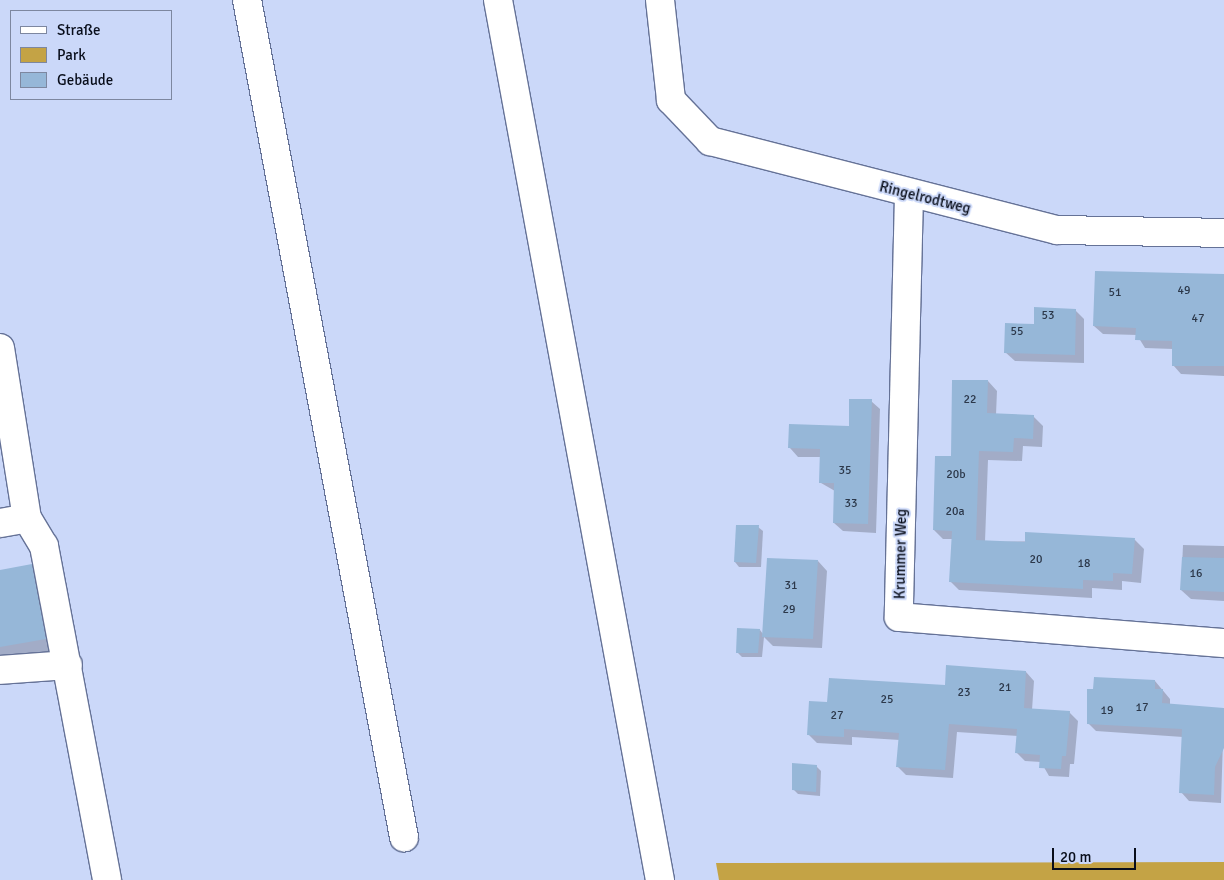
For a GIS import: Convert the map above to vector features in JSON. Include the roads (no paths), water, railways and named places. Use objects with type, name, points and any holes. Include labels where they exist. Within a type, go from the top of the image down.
[{"type":"street","points":[[247,0],[404,837]]},
{"type":"street","points":[[498,0],[660,880]]},
{"type":"street","name":"Ringelrodtweg","points":[[660,0],[671,100],[710,141],[909,194],[1057,230],[1224,233]]},
{"type":"street","name":"Krummer Weg","points":[[909,194],[899,617],[1224,643]]},
{"type":"street","points":[[0,348],[27,518],[44,546],[68,664],[107,880]]},
{"type":"street","points":[[0,523],[27,518]]},
{"type":"street","points":[[0,670],[68,664]]}]
